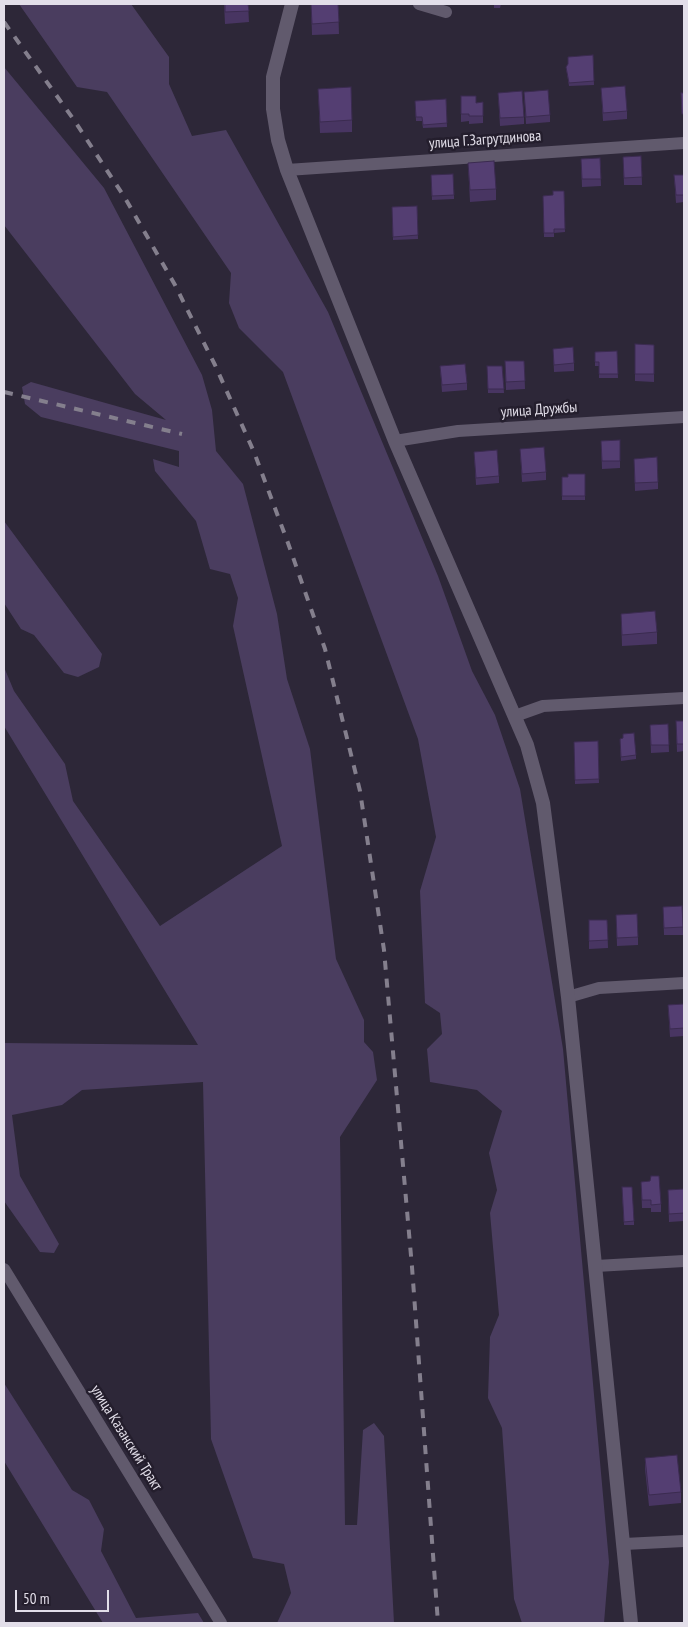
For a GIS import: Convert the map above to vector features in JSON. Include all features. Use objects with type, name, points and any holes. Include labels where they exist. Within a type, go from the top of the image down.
[{"type":"street","points":[[292,4],[273,77],[273,109],[278,140],[287,170],[395,440],[527,744],[543,803],[568,998],[631,1623]]},
{"type":"street","points":[[419,4],[446,12]]},
{"type":"street","name":"улица Г.Загрутдинова","points":[[287,170],[684,143]]},
{"type":"street","name":"улица Дружбы","points":[[395,440],[458,432],[684,417]]},
{"type":"street","points":[[515,716],[543,706],[684,698]]},
{"type":"street","points":[[568,998],[599,988],[684,982]]},
{"type":"street","points":[[596,1266],[684,1261]]},
{"type":"street","name":"улица Казанский Тракт","points":[[4,1269],[221,1623]]},
{"type":"street","points":[[624,1544],[684,1541]]},
{"type":"shaded area","points":[[19,4],[131,4],[169,57],[169,84],[192,136],[226,130],[328,312],[438,576],[472,671],[495,715],[520,789],[563,1049],[609,1562],[604,1623],[522,1623],[514,1599],[502,1428],[488,1398],[490,1337],[499,1315],[490,1213],[497,1190],[489,1153],[502,1111],[477,1090],[430,1082],[427,1049],[442,1034],[440,1013],[425,1003],[420,891],[436,837],[418,739],[283,372],[239,328],[229,303],[231,273],[107,92],[77,87]]},
{"type":"shaded area","points":[[4,67],[104,188],[202,375],[212,410],[216,451],[243,484],[277,614],[287,679],[310,749],[336,959],[364,1020],[364,1042],[373,1052],[377,1080],[340,1137],[345,1525],[357,1525],[363,1430],[374,1423],[384,1436],[394,1623],[277,1623],[291,1593],[284,1564],[253,1558],[211,1439],[203,1082],[82,1090],[62,1105],[12,1115],[20,1176],[59,1244],[54,1253],[40,1252],[4,1201],[4,1043],[198,1045],[4,726],[4,667],[14,691],[65,764],[73,801],[160,926],[282,846],[233,626],[238,598],[230,574],[210,569],[196,521],[155,471],[153,459],[179,467],[179,451],[41,417],[25,404],[22,387],[31,382],[166,420],[135,394],[4,225]]},
{"type":"shaded area","points":[[4,521],[102,654],[99,667],[78,677],[64,673],[34,635],[21,629],[4,603]]},
{"type":"shaded area","points":[[4,1383],[72,1490],[89,1500],[104,1529],[101,1551],[136,1618],[198,1613],[204,1623],[103,1623],[4,1461]]},
{"type":"building","points":[[225,4],[248,4],[249,11],[225,12]]},
{"type":"building","points":[[311,4],[338,4],[339,22],[312,24]]},
{"type":"building","points":[[593,55],[594,81],[569,83],[566,67],[568,57]]},
{"type":"building","points":[[625,86],[627,111],[603,113],[601,88]]},
{"type":"building","points":[[351,87],[352,120],[320,122],[318,89]]},
{"type":"building","points":[[548,90],[550,115],[526,117],[524,92]]},
{"type":"building","points":[[522,91],[524,117],[500,118],[498,93]]},
{"type":"building","points":[[681,93],[684,93],[684,114],[682,114]]},
{"type":"building","points":[[461,96],[476,96],[476,103],[483,102],[483,116],[461,114]]},
{"type":"building","points":[[446,99],[447,123],[423,125],[422,117],[416,117],[415,101]]},
{"type":"building","points":[[641,156],[642,177],[624,178],[623,157]]},
{"type":"building","points":[[600,158],[601,179],[582,179],[581,159]]},
{"type":"building","points":[[494,161],[496,189],[470,190],[468,163]]},
{"type":"building","points":[[453,174],[454,195],[432,196],[431,175]]},
{"type":"building","points":[[674,175],[684,175],[684,195],[676,195]]},
{"type":"building","points":[[553,191],[564,191],[565,229],[554,229],[554,233],[544,233],[543,196],[553,195]]},
{"type":"building","points":[[417,206],[418,235],[393,237],[392,207]]},
{"type":"building","points":[[635,344],[654,345],[654,374],[635,374]]},
{"type":"building","points":[[573,347],[574,363],[554,365],[553,349]]},
{"type":"building","points":[[617,351],[618,374],[599,374],[599,362],[595,362],[595,352]]},
{"type":"building","points":[[505,361],[524,361],[525,381],[506,382]]},
{"type":"building","points":[[465,364],[467,383],[442,385],[440,366]]},
{"type":"building","points":[[487,366],[502,366],[504,389],[488,389]]},
{"type":"building","points":[[620,440],[620,461],[602,461],[601,441]]},
{"type":"building","points":[[544,447],[546,472],[522,474],[520,449]]},
{"type":"building","points":[[497,450],[499,476],[476,478],[474,452]]},
{"type":"building","points":[[657,457],[658,482],[635,483],[634,459]]},
{"type":"building","points":[[568,474],[585,474],[585,496],[562,496],[562,477],[568,477]]},
{"type":"building","points":[[655,611],[657,632],[622,635],[621,614]]},
{"type":"building","points":[[676,721],[684,721],[684,744],[677,744]]},
{"type":"building","points":[[668,724],[669,745],[651,745],[650,725]]},
{"type":"building","points":[[634,733],[636,755],[621,757],[620,739],[623,738],[623,734]]},
{"type":"building","points":[[598,741],[599,779],[575,780],[574,742]]},
{"type":"building","points":[[682,906],[683,927],[664,928],[663,907]]},
{"type":"building","points":[[637,914],[638,937],[617,938],[616,915]]},
{"type":"building","points":[[589,920],[607,920],[608,940],[589,941]]},
{"type":"building","points":[[684,1004],[684,1028],[670,1029],[668,1005]]},
{"type":"building","points":[[651,1176],[659,1176],[661,1204],[651,1205],[651,1200],[642,1200],[641,1182],[650,1181]]},
{"type":"building","points":[[622,1187],[632,1187],[634,1221],[624,1222]]},
{"type":"building","points":[[684,1189],[684,1213],[669,1214],[668,1190]]},
{"type":"building","points":[[677,1455],[681,1492],[649,1495],[645,1458]]},
{"type":"railway","points":[[4,22],[74,120],[125,198],[175,285],[215,365],[254,452],[325,649],[360,791],[384,950],[412,1267],[438,1623]]},
{"type":"railway","points":[[4,392],[182,434]]}]
